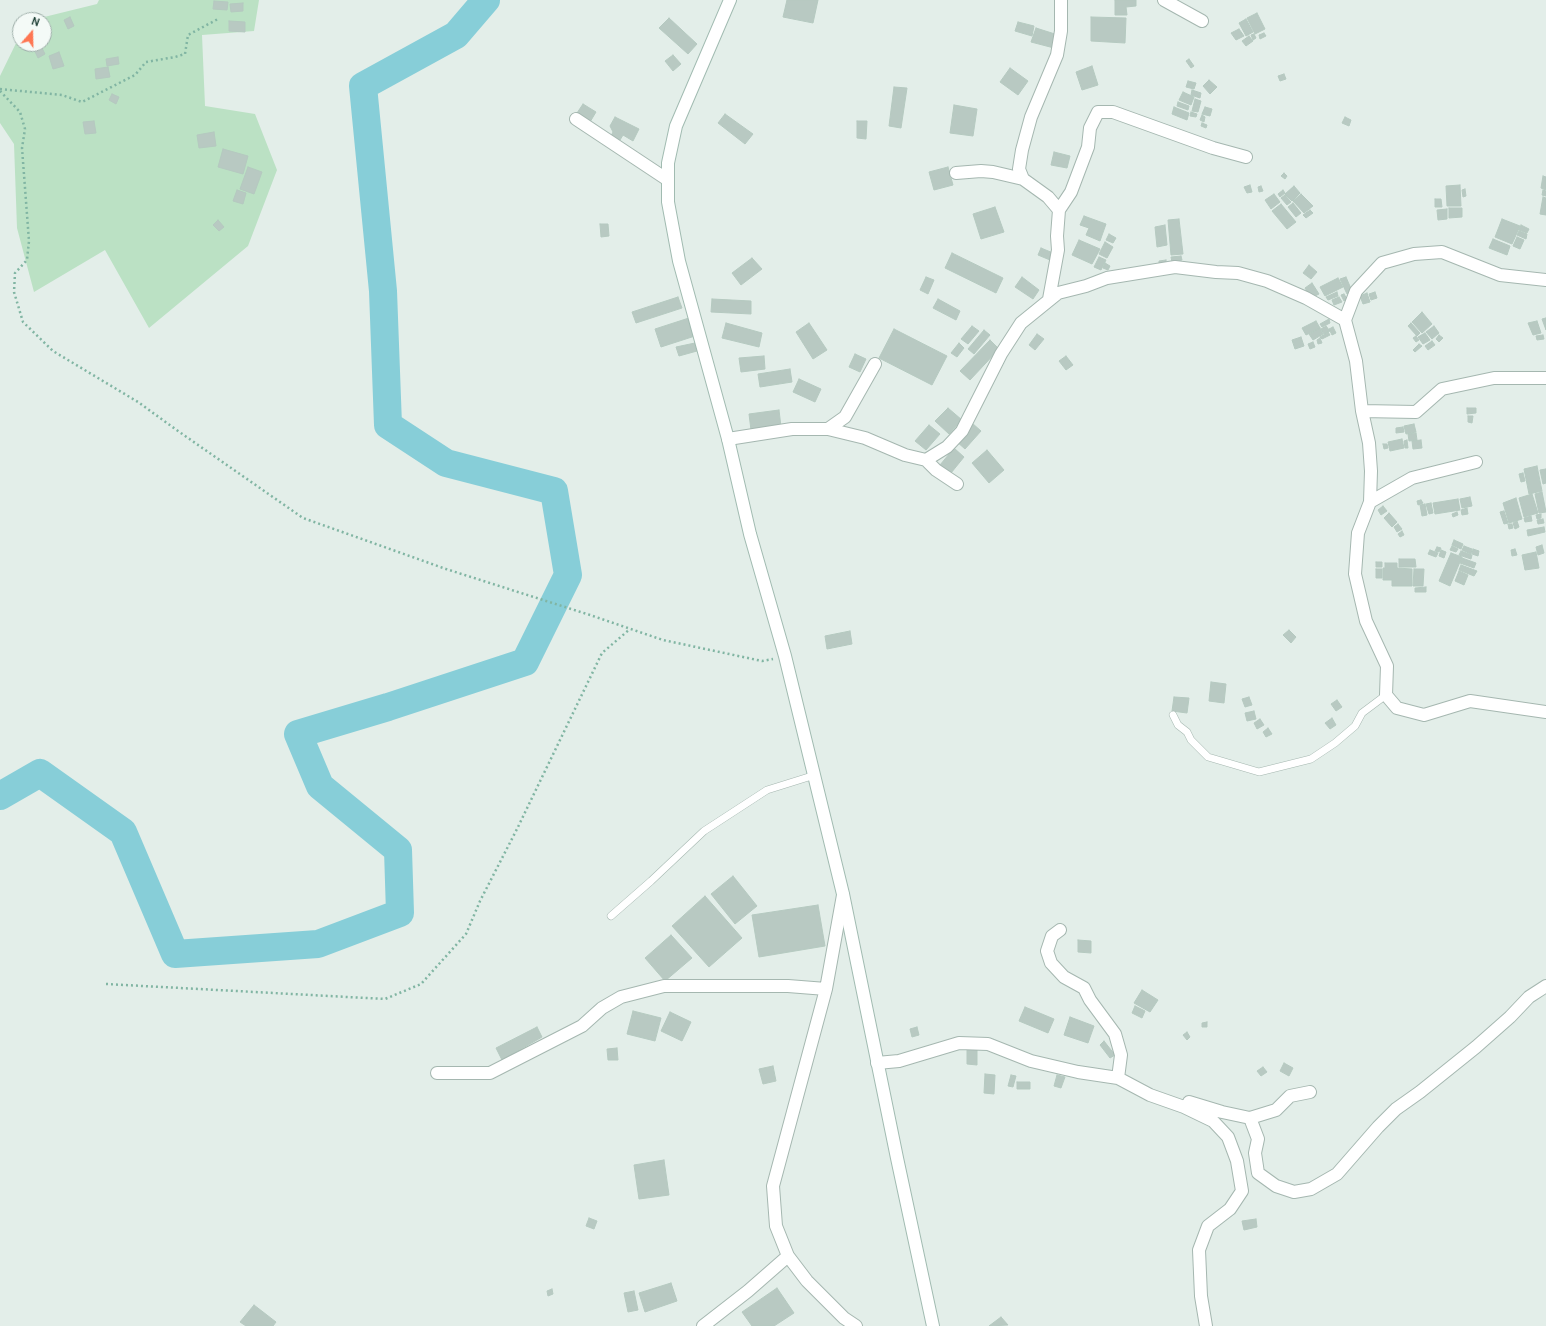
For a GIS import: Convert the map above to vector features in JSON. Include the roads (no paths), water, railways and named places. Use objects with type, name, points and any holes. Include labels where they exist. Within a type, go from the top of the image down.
[{"type":"street","points":[[730,0],[676,126],[668,163],[668,202],[679,261],[728,439],[750,534],[785,656],[843,894],[877,1064],[933,1326]]},
{"type":"street","points":[[1023,179],[1019,169],[1022,150],[1031,117],[1057,55],[1061,31],[1061,0]]},
{"type":"street","points":[[1164,0],[1202,21]]},
{"type":"street","points":[[1049,299],[1058,250],[1057,236],[1059,210],[1071,192],[1088,147],[1090,128],[1098,112],[1113,112],[1213,148],[1246,158]]},
{"type":"street","points":[[576,119],[668,180]]},
{"type":"street","points":[[956,173],[987,171],[1023,179],[1048,197],[1059,210]]},
{"type":"street","points":[[1546,280],[1500,276],[1442,252],[1414,254],[1382,263],[1356,291],[1345,320],[1356,362],[1371,471],[1370,502],[1358,533],[1355,574],[1366,621],[1387,666],[1386,695],[1397,708],[1424,715],[1470,701],[1546,712]]},
{"type":"street","points":[[926,460],[947,447],[962,431],[1001,354],[1021,323],[1058,293],[1086,286],[1107,278],[1175,267],[1238,273],[1267,281],[1306,298],[1345,320]]},
{"type":"street","points":[[828,429],[845,417],[875,364]]},
{"type":"street","points":[[1362,411],[1416,412],[1442,389],[1494,378],[1546,378]]},
{"type":"street","points":[[728,439],[792,429],[828,429],[865,438],[905,455],[926,460],[936,470],[957,484]]},
{"type":"street","points":[[1370,502],[1412,478],[1476,462]]},
{"type":"street","points":[[843,894],[826,989],[773,1186],[776,1226],[788,1256],[806,1281],[844,1318],[856,1326]]},
{"type":"street","points":[[1060,930],[1052,936],[1047,951],[1050,963],[1064,977],[1084,988],[1090,1000],[1115,1034],[1121,1055],[1118,1078]]},
{"type":"street","points":[[437,1074],[490,1073],[582,1026],[602,1008],[621,997],[664,986],[788,986],[826,989]]},
{"type":"street","points":[[1250,1118],[1258,1139],[1255,1153],[1258,1173],[1276,1186],[1294,1192],[1311,1189],[1337,1174],[1378,1126],[1396,1109],[1420,1092],[1476,1047],[1530,997],[1546,986]]},
{"type":"street","points":[[877,1064],[900,1061],[959,1043],[988,1044],[1031,1061],[1078,1072],[1118,1078],[1150,1095],[1184,1107],[1213,1121],[1228,1137],[1237,1161],[1242,1191],[1230,1209],[1208,1226],[1199,1250],[1201,1296],[1206,1326]]},
{"type":"street","points":[[1150,1095],[1173,1098],[1222,1112],[1250,1118],[1276,1110],[1290,1096],[1310,1092]]},
{"type":"street","points":[[703,1326],[748,1291],[788,1256]]},
{"type":"lane","points":[[1173,715],[1178,725],[1187,732],[1191,740],[1208,757],[1259,772],[1311,759],[1340,739],[1354,726],[1362,713],[1386,695]]},
{"type":"lane","points":[[611,916],[704,831],[767,790],[814,775]]},
{"type":"waterway","points":[[0,796],[40,773],[123,832],[175,954],[318,944],[400,913],[398,850],[320,786],[298,734],[388,707],[525,662],[568,575],[554,491],[446,463],[388,425],[383,291],[363,86],[456,35],[486,0]]}]
